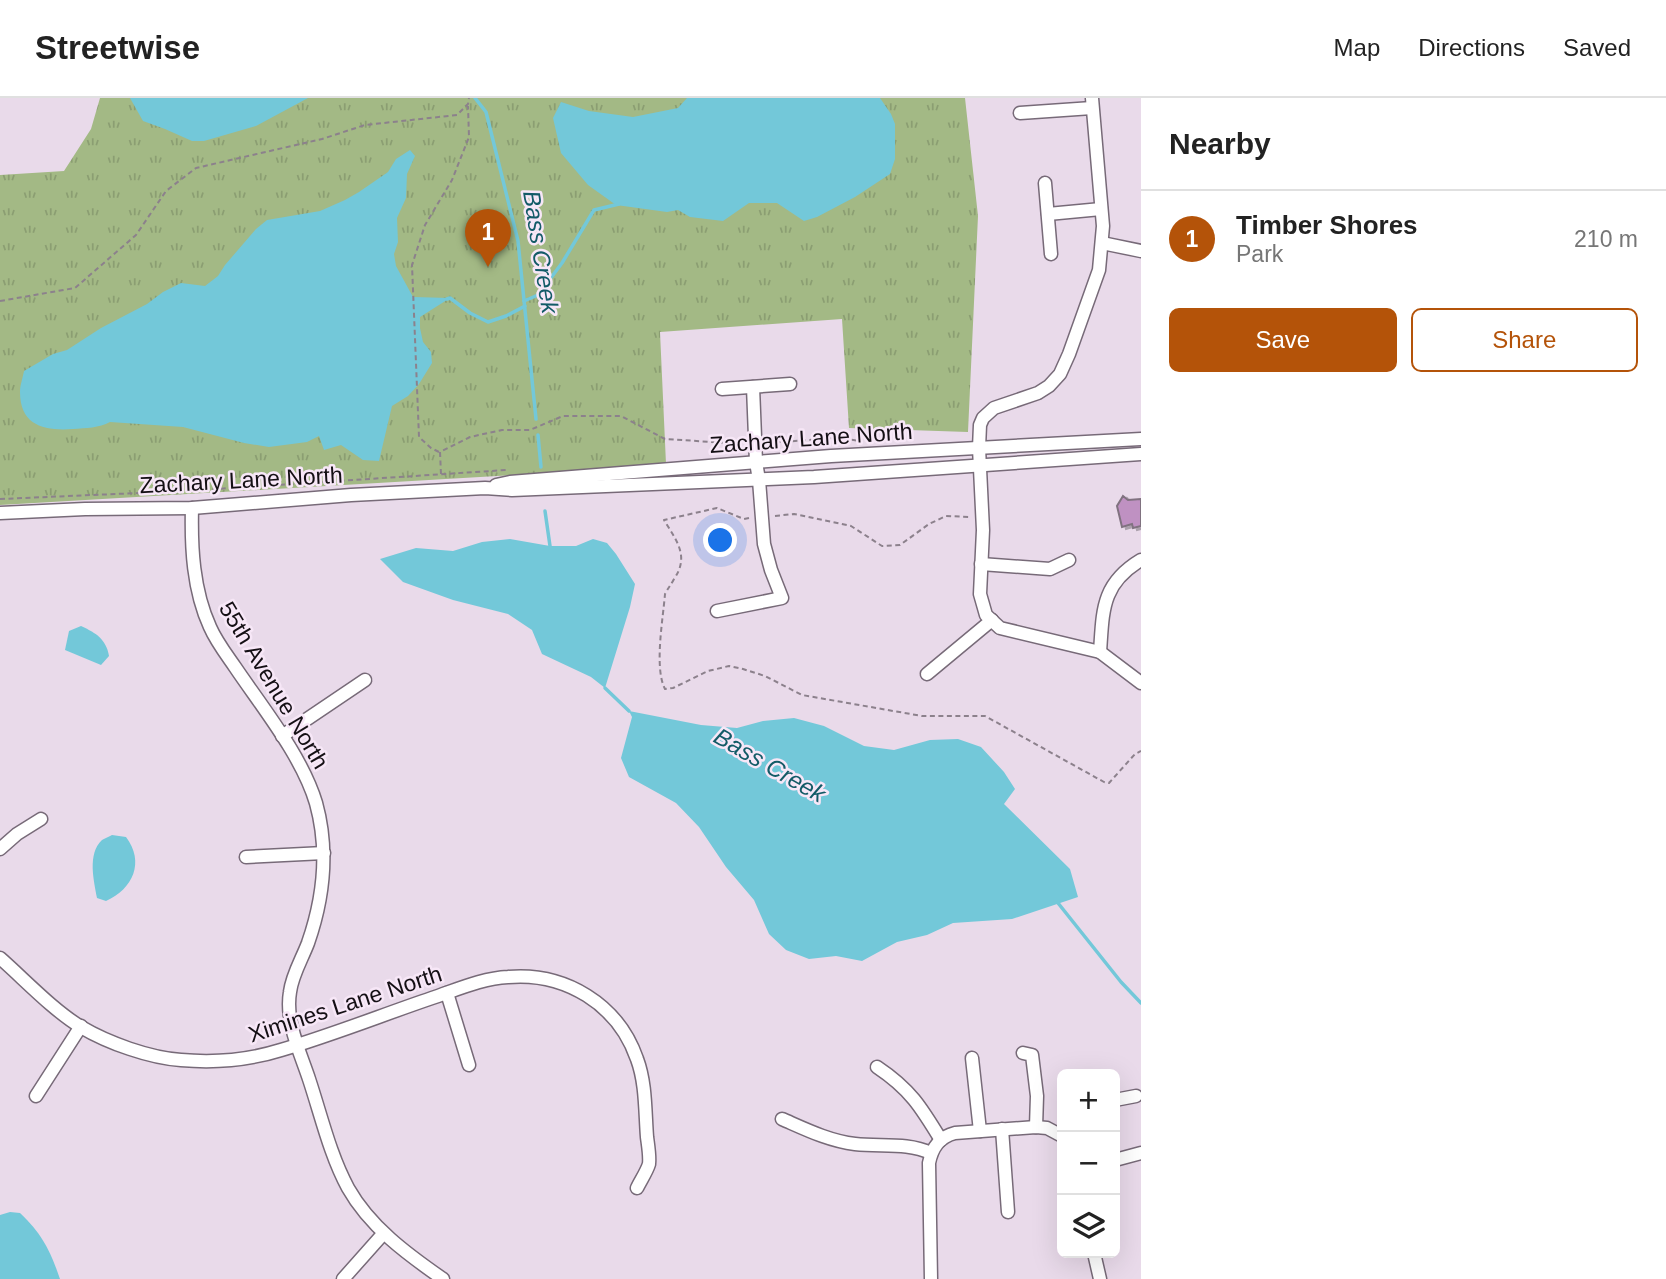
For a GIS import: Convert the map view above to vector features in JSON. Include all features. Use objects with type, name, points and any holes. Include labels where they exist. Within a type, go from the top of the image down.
[{"type":"street","points":[[1020,113],[1092,103],[1103,226],[1102,243],[1099,270],[1060,374],[1038,393],[994,408],[987,413],[980,425],[982,606],[986,615],[1000,628],[1100,652],[1141,683]]},
{"type":"street","points":[[1045,183],[1051,254]]},
{"type":"street","points":[[1048,214],[1101,209]]},
{"type":"street","points":[[1102,243],[1141,251]]},
{"type":"street","points":[[722,388],[790,384]]},
{"type":"street","points":[[717,611],[782,598],[764,544],[756,462],[753,387]]},
{"type":"street","name":"Zachary Lane North","points":[[485,488],[510,482],[831,456],[1141,439]]},
{"type":"street","name":"Zachary Lane North","points":[[0,513],[192,508],[351,495],[485,488],[512,491],[759,480],[1141,454]]},
{"type":"street","name":"55th Avenue North","points":[[192,508],[194,565],[203,610],[211,629],[304,773],[322,830],[324,876],[315,922],[290,992],[292,1028],[297,1044],[338,1167],[349,1190],[383,1234],[443,1279]]},
{"type":"street","points":[[981,564],[1050,569],[1069,560]]},
{"type":"street","points":[[1100,652],[1103,608],[1111,588],[1127,568],[1141,560]]},
{"type":"street","points":[[928,674],[992,620]]},
{"type":"street","points":[[282,736],[365,681]]},
{"type":"street","points":[[0,849],[16,834],[41,819]]},
{"type":"street","points":[[246,857],[324,853]]},
{"type":"street","name":"Ximines Lane North","points":[[0,958],[81,1026],[123,1045],[178,1060],[249,1058],[281,1050],[447,993],[506,976],[534,976],[572,986],[602,1007],[622,1028],[643,1074],[649,1164],[638,1188]]},
{"type":"street","points":[[447,993],[469,1065]]},
{"type":"street","points":[[36,1096],[81,1026]]},
{"type":"street","points":[[1023,1053],[1032,1055],[1037,1096],[1036,1127]]},
{"type":"street","points":[[972,1058],[984,1130]]},
{"type":"street","points":[[877,1067],[895,1079],[910,1094],[941,1140]]},
{"type":"street","points":[[1120,1099],[1136,1096]]},
{"type":"street","points":[[782,1119],[825,1137],[852,1144],[911,1146],[931,1153]]},
{"type":"street","points":[[931,1279],[929,1163],[936,1144],[946,1135],[984,1130],[1036,1127],[1047,1128],[1057,1133]]},
{"type":"street","points":[[1002,1129],[1008,1212]]},
{"type":"street","points":[[1120,1159],[1141,1153]]},
{"type":"street","points":[[343,1279],[383,1234]]},
{"type":"street","points":[[1095,1258],[1100,1279]]},
{"type":"path","points":[[440,452],[431,448],[419,436],[412,265],[425,225],[452,180],[469,137],[469,98]]},
{"type":"path","points":[[0,301],[75,288],[136,235],[166,191],[196,168],[322,139],[365,125],[457,115],[468,104]]},
{"type":"path","points":[[440,452],[470,437],[502,430],[530,430],[563,416],[621,416],[665,439],[755,444],[835,438],[861,441]]},
{"type":"path","points":[[440,452],[440,474]]},
{"type":"path","points":[[0,499],[185,491],[508,469]]},
{"type":"path","points":[[982,519],[946,516],[929,524],[900,545],[883,546],[851,526],[794,513],[744,519],[717,508],[664,520],[679,546],[682,561],[676,578],[665,594],[660,660],[661,680],[665,689],[673,688],[708,671],[729,666],[765,676],[802,695],[922,716],[985,716],[1109,783],[1135,754],[1141,751]]},
{"type":"green space","points":[[100,98],[965,98],[978,216],[968,432],[849,428],[842,319],[660,332],[666,464],[0,505],[0,175],[64,171],[91,129]]},
{"type":"water","points":[[130,98],[308,98],[256,126],[204,141],[192,141],[143,121]]},
{"type":"water","points":[[687,98],[880,98],[895,124],[895,159],[890,174],[855,197],[804,221],[777,203],[749,203],[723,221],[690,217],[678,210],[667,212],[616,205],[588,185],[561,153],[553,118],[561,102],[589,111],[633,117],[678,108]]},
{"type":"water","points":[[410,150],[415,156],[407,174],[406,198],[397,218],[398,242],[394,254],[396,266],[413,297],[450,298],[420,317],[423,342],[431,352],[432,363],[408,396],[392,406],[379,461],[363,460],[341,445],[324,450],[319,436],[307,442],[269,447],[183,427],[110,422],[92,427],[53,429],[36,424],[24,412],[20,392],[24,371],[53,354],[67,350],[181,283],[205,286],[218,276],[256,229],[267,220],[320,211],[345,200],[388,172],[396,159]]},
{"type":"water","points":[[510,539],[550,546],[576,546],[593,539],[607,543],[616,554],[635,584],[605,688],[591,677],[542,654],[532,630],[508,614],[453,600],[403,582],[380,559],[416,548],[453,551],[482,542]]},
{"type":"water","points":[[81,626],[103,641],[109,656],[101,665],[65,650],[69,631]]},
{"type":"water","points":[[629,711],[701,725],[737,728],[763,721],[794,718],[824,726],[864,746],[894,750],[930,740],[958,739],[981,747],[1004,772],[1015,789],[1004,804],[1070,869],[1078,897],[1012,919],[953,923],[927,935],[897,942],[862,961],[836,956],[809,959],[786,950],[769,934],[754,900],[726,867],[699,827],[676,803],[629,777],[621,758],[632,717]]},
{"type":"water","points":[[112,835],[126,837],[132,846],[135,865],[129,882],[106,901],[97,898],[93,860],[97,846]]},
{"type":"water","points":[[20,1213],[40,1235],[60,1279],[0,1279],[0,1215]]},
{"type":"building","points":[[1123,496],[1128,500],[1141,499],[1141,526],[1133,528],[1132,524],[1122,527],[1117,506]]},
{"type":"waterway","name":"Bass Creek","points":[[475,98],[486,112],[518,241],[536,419]]},
{"type":"waterway","points":[[524,301],[538,295],[562,263],[594,210],[619,204]]},
{"type":"waterway","points":[[447,299],[450,298],[488,322],[525,306]]},
{"type":"waterway","name":"Bass Creek","points":[[538,435],[541,467]]},
{"type":"waterway","name":"Bass Creek","points":[[545,511],[550,546]]},
{"type":"waterway","name":"Bass Creek","points":[[605,688],[629,711]]},
{"type":"waterway","name":"Bass Creek","points":[[1058,903],[1141,1003]]},
{"type":"place","name":"Timber Shores","points":[[488,267]]}]
